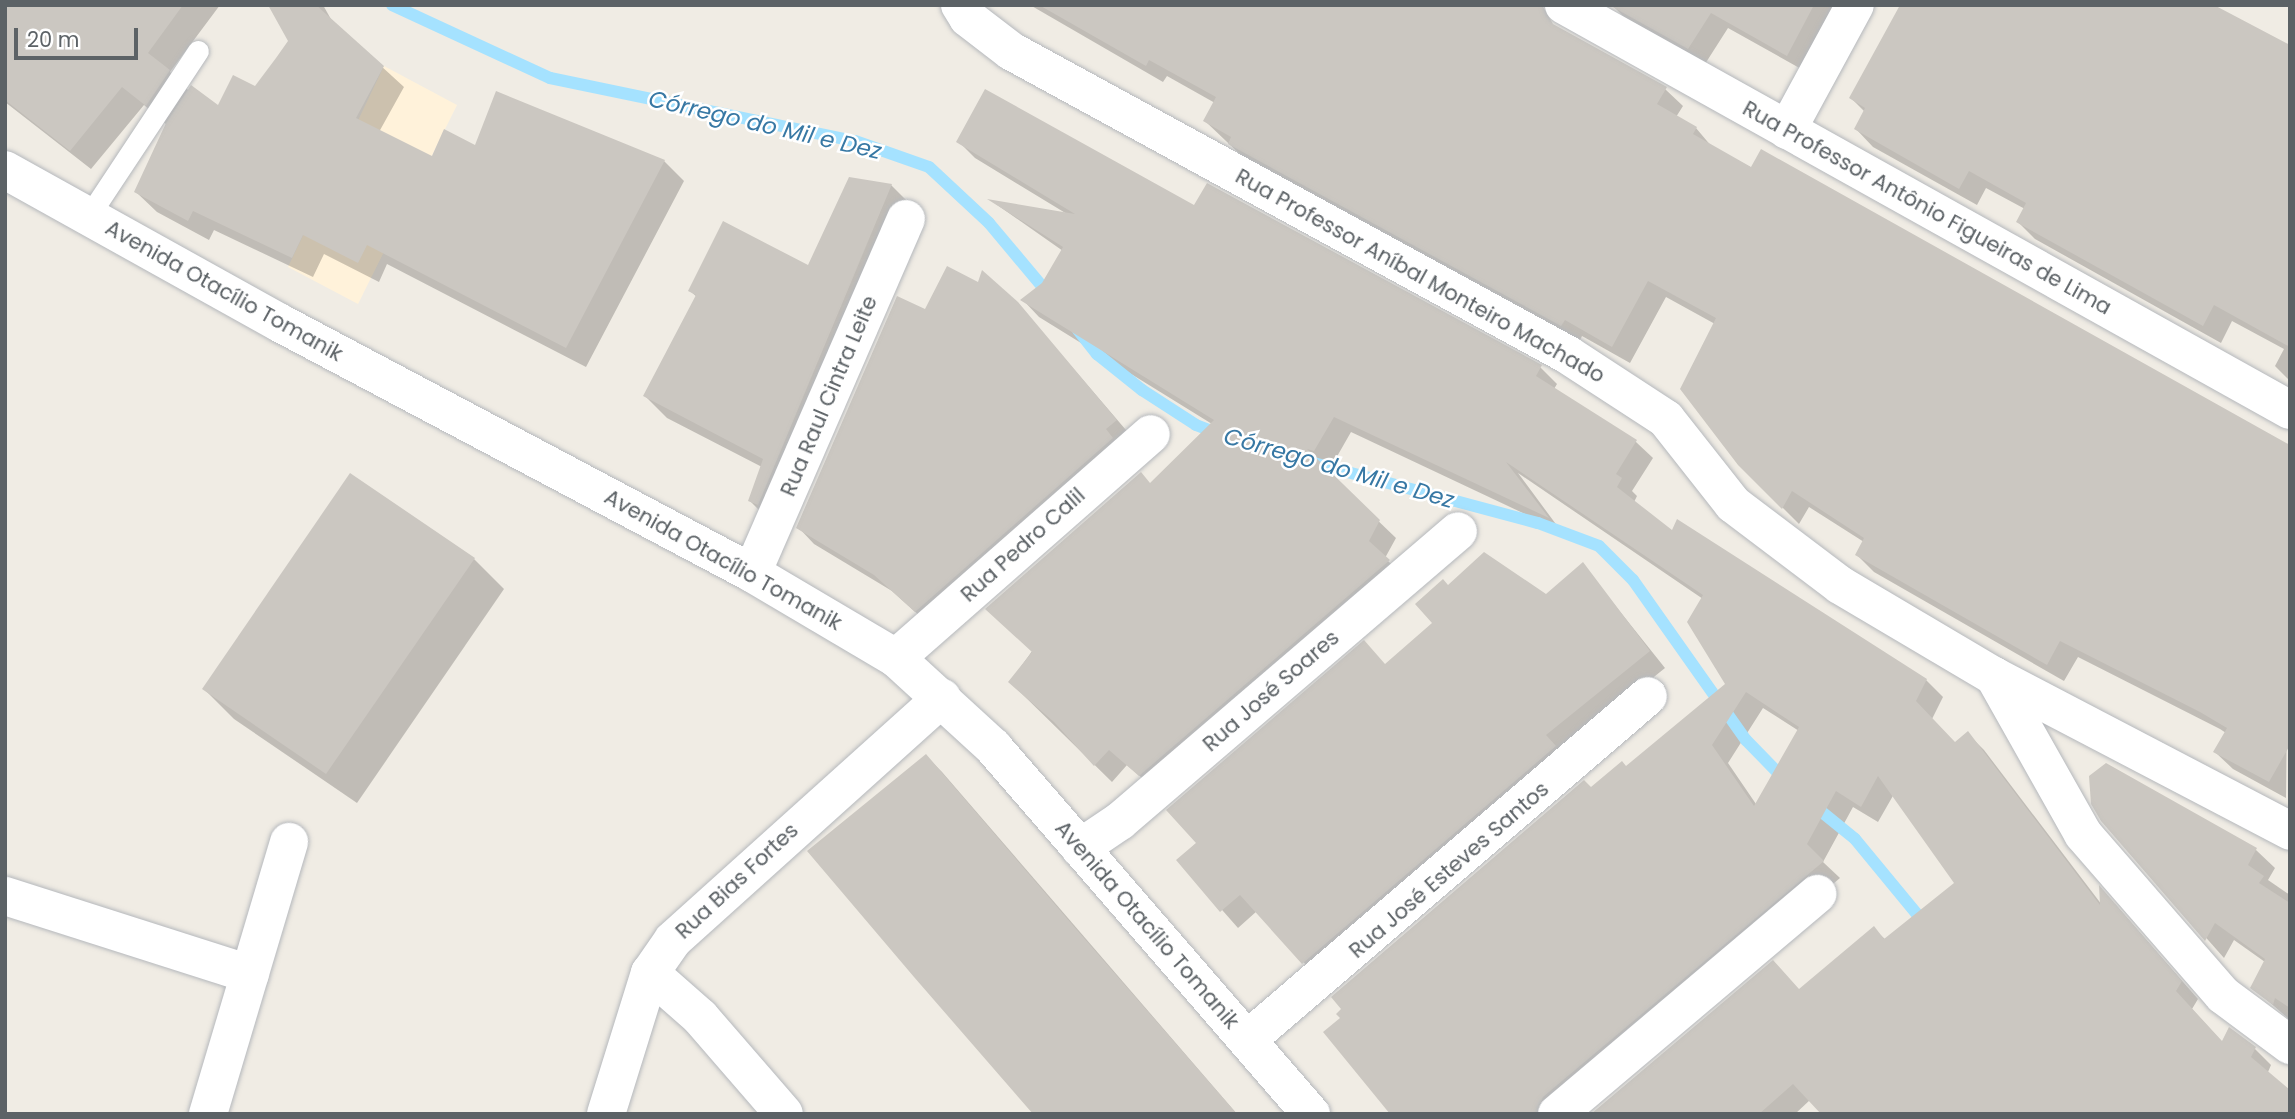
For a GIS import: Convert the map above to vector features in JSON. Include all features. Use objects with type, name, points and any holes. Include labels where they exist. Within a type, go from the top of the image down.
[{"type":"street","name":"Rua Professor Aníbal Monteiro Machado","points":[[960,5],[968,18],[1011,51],[1568,355],[1666,419],[1733,504],[1840,584],[1994,676],[2290,831]]},
{"type":"street","name":"Rua Professor Antônio Figueiras de Lima","points":[[1564,5],[2290,410]]},
{"type":"street","points":[[1787,130],[1855,5]]},
{"type":"street","name":"Avenida Otacílio Tomanik","points":[[5,170],[752,573],[896,658],[993,747],[1311,1114]]},
{"type":"street","name":"Rua Raul Cintra Leite","points":[[752,573],[905,219]]},
{"type":"street","name":"Rua Pedro Calil","points":[[896,658],[1152,434]]},
{"type":"street","name":"Rua José Soares","points":[[1080,848],[1119,821],[1458,530]]},
{"type":"street","points":[[1994,676],[2083,834],[2223,995],[2290,1045]]},
{"type":"street","name":"Rua José Esteves Santos","points":[[1247,1040],[1648,696]]},
{"type":"street","name":"Rua Bias Fortes","points":[[606,1114],[650,973],[701,910],[942,698]]},
{"type":"street","points":[[208,1114],[289,842]]},
{"type":"street","points":[[1557,1114],[1817,894]]},
{"type":"street","points":[[5,896],[250,974]]},
{"type":"street","points":[[650,973],[700,1017],[784,1114]]},
{"type":"lane","points":[[88,217],[198,51]]},
{"type":"shaded area","points":[[384,66],[457,105],[358,304],[288,267]]},
{"type":"building","points":[[5,5],[183,5],[148,53],[170,70],[146,106],[122,87],[70,151],[5,100]]},
{"type":"building","points":[[268,5],[316,5],[384,66],[356,118],[432,156],[444,129],[475,145],[496,91],[665,160],[566,348],[367,245],[358,263],[303,235],[292,258],[193,211],[188,221],[134,192],[166,123],[191,85],[218,105],[233,75],[255,86],[276,58],[288,41]]},
{"type":"building","points":[[1039,5],[1542,5],[1553,24],[1667,87],[1657,104],[1697,127],[1693,134],[1751,167],[1761,149],[2290,445],[2290,745],[2269,782],[2213,752],[2227,728],[2200,712],[2060,641],[2047,665],[1855,555],[1864,538],[1792,491],[1782,509],[1738,465],[1680,389],[1716,318],[1648,281],[1612,347],[1565,320],[1561,326],[1228,144],[1231,137],[1203,121],[1216,97],[1149,60],[1146,66]]},
{"type":"building","points":[[1609,5],[1814,5],[1787,56],[1711,13],[1688,49]]},
{"type":"building","points":[[1900,5],[2214,5],[2290,45],[2290,347],[2214,305],[2203,326],[2016,222],[2026,203],[1969,171],[1959,189],[1854,129],[1865,108],[1849,98]]},
{"type":"building","points":[[985,89],[1194,205],[1207,183],[1542,365],[1536,376],[1637,440],[1616,474],[1622,478],[1617,487],[1672,530],[1677,519],[1927,679],[1916,701],[1955,742],[1968,731],[2100,905],[2099,885],[2182,981],[2176,991],[2222,1041],[2229,1027],[2256,1047],[2251,1057],[2290,1090],[2290,1114],[1821,1114],[1793,1084],[1759,1114],[1591,1114],[1773,960],[1799,989],[1874,926],[1884,939],[1954,883],[1878,776],[1861,807],[1836,791],[1807,844],[1824,861],[1543,1097],[1536,1114],[1390,1114],[1323,1032],[1340,1018],[1336,1014],[1341,1009],[1331,997],[1584,780],[1591,787],[1622,761],[1626,766],[1725,684],[1687,622],[1703,595],[1506,462],[1549,518],[1334,417],[1314,451],[1307,449],[1380,520],[1369,541],[1390,560],[1139,776],[1109,750],[1094,766],[1054,722],[1008,682],[1032,652],[985,609],[1141,472],[1150,483],[1214,420],[1020,300],[1042,283],[1063,247],[987,199],[1075,214],[956,142]],"holes":[[[1746,692],[1799,727],[1754,806],[1712,745]]]},
{"type":"building","points":[[849,177],[892,184],[758,505],[748,501],[763,459],[643,396],[696,295],[688,291],[723,221],[808,265]]},
{"type":"building","points":[[947,266],[978,282],[982,270],[1018,302],[1117,420],[1106,429],[1113,438],[915,612],[874,575],[796,528],[897,296],[925,309]]},
{"type":"building","points":[[350,473],[475,558],[326,774],[202,689]]},
{"type":"building","points":[[1484,552],[1546,594],[1583,562],[1650,651],[1546,735],[1556,746],[1302,964],[1240,895],[1220,912],[1176,860],[1196,843],[1166,810],[1364,640],[1385,664],[1432,623],[1415,604],[1443,579],[1448,585]]},
{"type":"building","points":[[926,754],[1237,1114],[1033,1114],[914,977],[807,851]]},
{"type":"building","points":[[2106,763],[2257,848],[2248,865],[2264,876],[2259,883],[2290,903],[2290,1008],[2275,998],[2273,1005],[2250,988],[2265,959],[2215,923],[2205,941],[2101,821],[2091,804],[2089,776]]},
{"type":"waterway","name":"Córrego do Mil e Dez","points":[[392,5],[550,78],[855,141],[929,167],[989,223],[1051,297]]},
{"type":"waterway","name":"Córrego do Mil e Dez","points":[[1078,330],[1097,354],[1142,390],[1196,425],[1220,434]]},
{"type":"waterway","name":"Córrego do Mil e Dez","points":[[1310,462],[1538,523],[1599,546],[1633,580],[1746,740],[1786,781]]},
{"type":"waterway","name":"Córrego do Mil e Dez","points":[[1812,804],[1855,839],[1926,925]]}]
